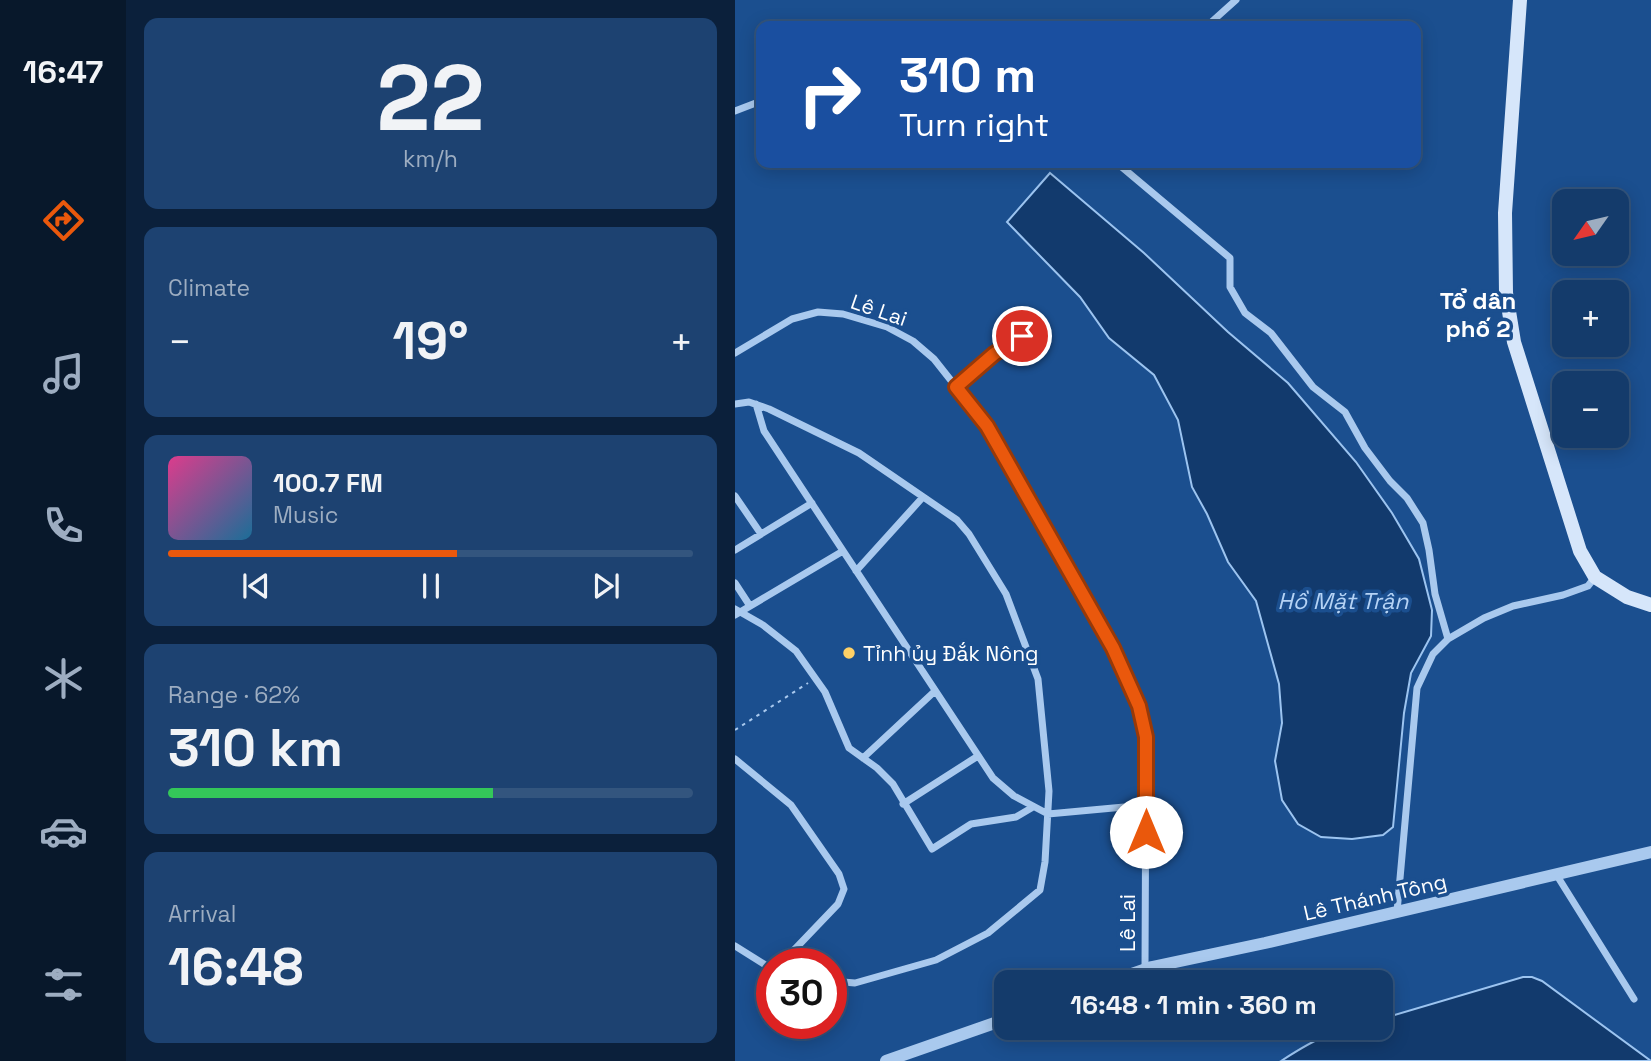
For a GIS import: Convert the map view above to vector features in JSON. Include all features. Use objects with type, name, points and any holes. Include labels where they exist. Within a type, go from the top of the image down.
[{"type":"main road","points":[[1520,0],[1505,213],[1506,293],[1514,342],[1580,551],[1595,577],[1627,597],[1650,602]]},
{"type":"street","points":[[1213,21],[1236,0]]},
{"type":"street","points":[[735,111],[756,104]]},
{"type":"street","points":[[1123,168],[1230,258],[1230,287],[1245,313],[1272,333],[1313,387],[1345,412],[1365,448],[1407,498],[1423,523],[1435,594],[1448,639]]},
{"type":"street","name":"Lê Lai","points":[[735,353],[792,319],[818,312],[843,314],[887,327],[913,341],[935,359],[987,426],[1113,648],[1139,706],[1146,737],[1145,969]]},
{"type":"street","points":[[735,404],[749,401],[859,453],[957,520],[969,534],[1012,607],[1038,679],[1049,791],[1040,890],[988,933],[936,960],[855,983],[847,982]]},
{"type":"street","points":[[756,404],[764,431],[978,757],[1002,787],[1048,814],[1146,805]]},
{"type":"street","points":[[735,496],[761,534]]},
{"type":"street","points":[[856,571],[923,497]]},
{"type":"street","points":[[735,550],[812,503]]},
{"type":"street","points":[[737,612],[843,551]]},
{"type":"street","points":[[1397,912],[1417,688],[1433,654],[1448,639],[1484,618],[1513,606],[1563,595],[1588,586],[1595,577]]},
{"type":"street","points":[[735,583],[750,606]]},
{"type":"street","points":[[737,612],[785,640],[816,677],[849,748],[877,768],[893,784],[932,849],[971,824],[1016,817],[1033,807]]},
{"type":"street","points":[[863,758],[935,691]]},
{"type":"street","points":[[903,804],[978,757]]},
{"type":"street","points":[[735,759],[790,804],[842,882],[843,889],[838,904],[796,948]]},
{"type":"street","name":"Lê Thánh Tông","points":[[1145,969],[1651,852]]},
{"type":"street","points":[[1556,874],[1634,999]]},
{"type":"street","points":[[735,946],[756,959]]},
{"type":"street","points":[[886,1061],[994,1023]]},
{"type":"lane","points":[[956,387],[1009,343],[1039,328]]},
{"type":"path","points":[[735,730],[816,677]]},
{"type":"water","name":"Hồ Mặt Trận","points":[[1050,173],[1144,253],[1228,332],[1288,383],[1356,462],[1392,513],[1419,559],[1432,610],[1431,636],[1411,673],[1404,713],[1393,827],[1383,835],[1352,839],[1321,837],[1298,824],[1282,800],[1275,761],[1282,723],[1279,684],[1256,601],[1228,562],[1192,487],[1178,420],[1154,375],[1109,338],[1080,297],[1007,222]]},
{"type":"water","points":[[1523,977],[1532,977],[1542,981],[1651,1061],[1281,1061],[1318,1040],[1393,1040],[1393,1015]]},
{"type":"place","name":"Tỉnh ủy Đắk Nông","points":[[849,653]]},
{"type":"district","name":"Tổ dân phố 2","points":[[1478,314]]},
{"type":"route","points":[[1022,336],[994,354],[956,387],[987,426],[1113,648],[1139,706],[1146,737],[1146,832]]}]
